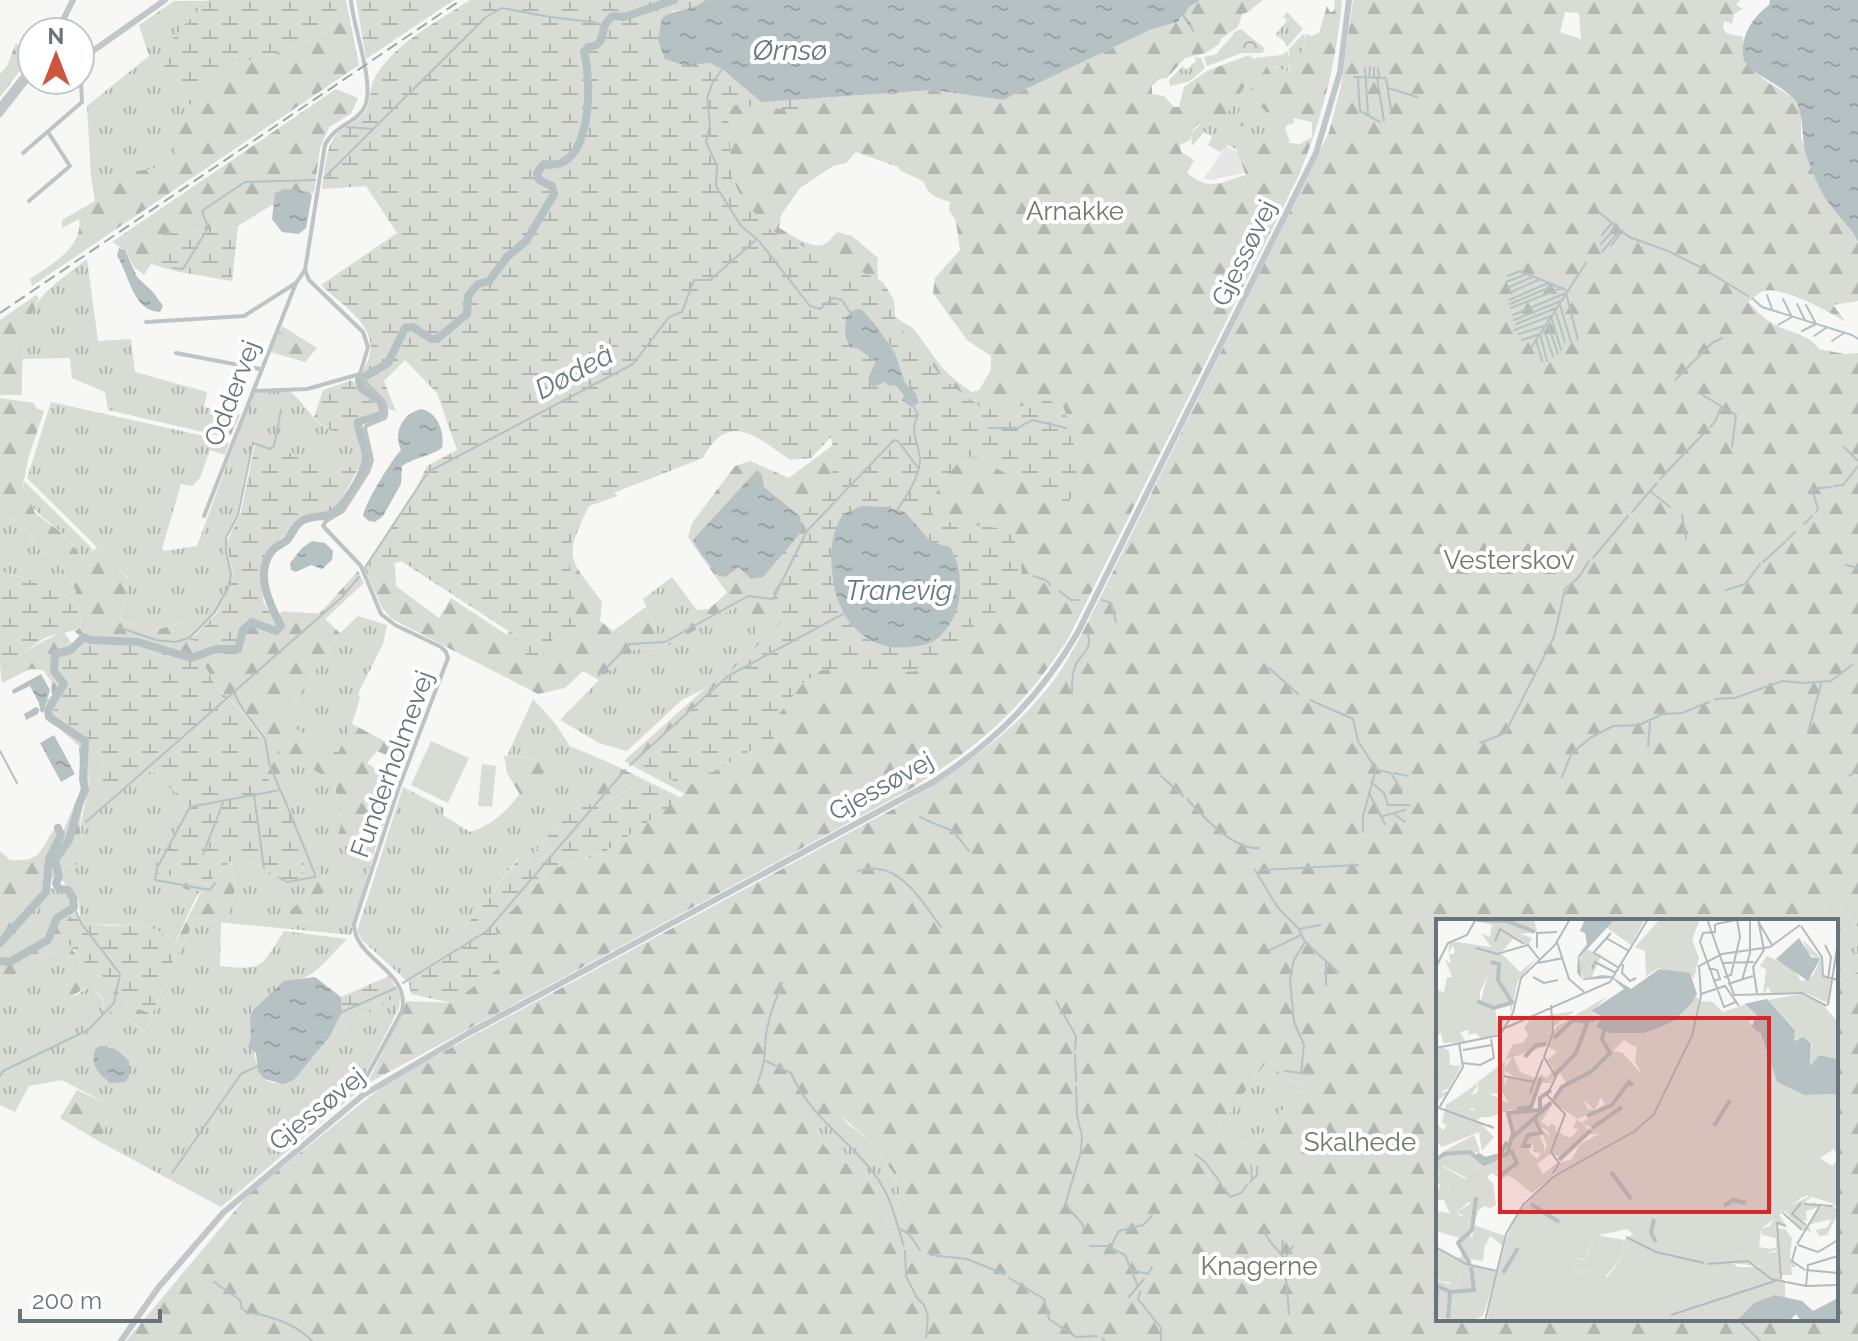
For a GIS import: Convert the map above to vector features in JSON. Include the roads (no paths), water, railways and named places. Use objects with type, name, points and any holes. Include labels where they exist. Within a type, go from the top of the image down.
[{"type":"street","points":[[96,49],[165,0]]},
{"type":"street","points":[[146,322],[244,316],[296,283],[305,270],[325,145],[335,129],[361,112],[368,95],[351,0]]},
{"type":"street","name":"Gjessøvej","points":[[121,1341],[158,1288],[223,1213],[363,1095],[467,1034],[933,782],[993,739],[1028,704],[1061,661],[1078,632],[1316,153],[1340,72],[1349,0]]},
{"type":"street","points":[[0,106],[16,86]]},
{"type":"street","points":[[0,114],[16,94]]},
{"type":"street","points":[[23,153],[82,102],[82,96]]},
{"type":"street","points":[[29,201],[70,166],[48,132]]},
{"type":"street","points":[[252,391],[307,389],[360,374],[368,347],[363,332],[309,280],[305,270]]},
{"type":"street","name":"Oddervej","points":[[204,516],[296,283]]},
{"type":"street","points":[[176,353],[260,369]]},
{"type":"street","name":"Funderholmevej","points":[[360,374],[364,382],[385,401],[387,414],[382,421],[366,426],[372,460],[368,472],[343,511],[323,526],[361,566],[381,614],[395,625],[441,647],[448,658],[399,787],[354,924],[358,940],[394,977],[404,997],[402,1011],[363,1083],[363,1095]]},
{"type":"water","name":"Ørnsø","points":[[705,0],[1200,0],[1189,7],[1184,15],[1192,25],[1190,27],[1182,16],[1178,22],[1152,29],[1003,100],[934,90],[761,102],[722,69],[709,63],[686,66],[665,59],[658,40],[662,18]]},
{"type":"water","points":[[1770,0],[1858,0],[1858,242],[1816,180],[1805,150],[1797,104],[1788,93],[1744,61],[1745,37]]},
{"type":"water","points":[[284,189],[312,195],[306,228],[299,234],[282,232],[272,219],[275,193]]},
{"type":"water","points":[[119,248],[125,250],[137,277],[163,306],[160,312],[144,306],[138,299],[117,256]]},
{"type":"water","points":[[861,309],[895,353],[905,383],[916,394],[919,403],[911,407],[902,400],[904,395],[895,385],[888,386],[885,382],[873,387],[868,379],[876,361],[857,348],[850,348],[845,335],[846,317],[854,310]]},
{"type":"water","points":[[421,409],[432,414],[439,424],[442,448],[402,466],[401,484],[383,516],[375,522],[369,521],[363,516],[368,502],[401,450],[398,437],[401,425],[414,411]]},
{"type":"water","points":[[757,470],[762,475],[764,487],[800,516],[802,531],[763,577],[751,579],[739,567],[725,577],[719,576],[693,540]]},
{"type":"water","name":"Tranevig","points":[[862,506],[887,507],[905,512],[931,542],[950,547],[959,569],[958,606],[947,628],[933,641],[910,647],[880,644],[857,630],[841,608],[833,579],[833,538],[843,514]]},
{"type":"water","points":[[312,541],[325,543],[333,551],[332,560],[322,569],[311,565],[296,572],[291,570],[290,563]]},
{"type":"water","points":[[41,674],[50,690],[43,713],[39,710],[38,714],[26,720],[24,714],[36,707],[40,710],[39,703],[30,686],[13,694],[12,690]]},
{"type":"water","points":[[54,735],[75,774],[61,782],[40,743]]},
{"type":"water","points":[[315,977],[341,997],[342,1012],[330,1036],[294,1080],[283,1084],[264,1079],[258,1071],[256,1053],[248,1047],[250,1017],[254,1009],[284,981]]},
{"type":"water","points":[[101,1046],[117,1050],[129,1061],[126,1082],[110,1083],[98,1072],[94,1059],[96,1048]]},
{"type":"waterway","points":[[0,961],[10,962],[48,940],[57,918],[74,907],[68,890],[59,889],[56,883],[59,877],[55,860],[69,840],[85,790],[85,741],[49,717],[48,710],[64,684],[54,671],[55,654],[71,650],[84,637],[90,640],[138,642],[191,658],[216,649],[238,649],[243,630],[252,622],[276,631],[281,626],[266,589],[264,569],[267,560],[299,523],[331,514],[341,506],[365,464],[366,453],[358,422],[384,414],[381,402],[362,389],[359,380],[388,363],[405,328],[413,327],[431,339],[437,339],[467,314],[468,296],[478,284],[489,281],[507,257],[526,241],[554,194],[552,186],[539,180],[537,173],[544,164],[560,163],[572,155],[580,141],[588,103],[584,52],[599,43],[605,25],[613,16],[624,17],[674,0]]},
{"type":"waterway","points":[[324,178],[486,17],[502,8],[604,26]]},
{"type":"waterway","points":[[1191,27],[1193,31]]},
{"type":"waterway","points":[[1369,77],[1370,67]]},
{"type":"waterway","points":[[1365,68],[1368,114]]},
{"type":"waterway","points":[[1374,68],[1374,78]]},
{"type":"waterway","points":[[1378,68],[1379,78]]},
{"type":"waterway","name":"Dødeå","points":[[366,566],[428,472],[633,364],[669,317],[682,312],[694,280],[710,280],[757,239],[741,226],[716,186],[717,166],[706,142],[710,124],[707,98],[722,69]]},
{"type":"waterway","points":[[1354,77],[1386,78],[1391,110]]},
{"type":"waterway","points":[[1377,78],[1384,121]]},
{"type":"waterway","points":[[1358,79],[1360,111],[1380,122]]},
{"type":"waterway","points":[[1388,88],[1417,97]]},
{"type":"waterway","points":[[347,127],[373,129]]},
{"type":"waterway","points":[[173,268],[183,269],[208,228],[202,211],[245,182],[315,180]]},
{"type":"waterway","points":[[1600,213],[1629,237],[1700,267]]},
{"type":"waterway","points":[[1602,235],[1611,224]]},
{"type":"waterway","points":[[1601,244],[1616,227]]},
{"type":"waterway","points":[[1602,252],[1619,231]]},
{"type":"waterway","points":[[1611,246],[1622,231]]},
{"type":"waterway","points":[[759,241],[810,306],[820,309],[833,298],[842,300],[851,314]]},
{"type":"waterway","points":[[1529,351],[1586,263]]},
{"type":"waterway","points":[[1508,276],[1520,271],[1566,290]]},
{"type":"waterway","points":[[1710,273],[1748,296]]},
{"type":"waterway","points":[[1506,282],[1527,274]]},
{"type":"waterway","points":[[1507,288],[1532,277]]},
{"type":"waterway","points":[[1509,293],[1540,279]]},
{"type":"waterway","points":[[1509,300],[1548,283]]},
{"type":"waterway","points":[[1510,304],[1553,286]]},
{"type":"waterway","points":[[1511,308],[1562,288]]},
{"type":"waterway","points":[[1513,315],[1566,293],[1578,340]]},
{"type":"waterway","points":[[1767,295],[1772,309]]},
{"type":"waterway","points":[[1753,299],[1762,307],[1858,339]]},
{"type":"waterway","points":[[1778,325],[1792,317],[1783,299]]},
{"type":"waterway","points":[[1514,320],[1561,301]]},
{"type":"waterway","points":[[1797,304],[1805,320]]},
{"type":"waterway","points":[[1560,305],[1571,342]]},
{"type":"waterway","points":[[1802,331],[1816,324],[1806,305]]},
{"type":"waterway","points":[[1516,324],[1556,308]]},
{"type":"waterway","points":[[1556,313],[1565,342]]},
{"type":"waterway","points":[[1514,330],[1551,316],[1561,350]]},
{"type":"waterway","points":[[1548,325],[1558,354]]},
{"type":"waterway","points":[[1519,334],[1544,326]]},
{"type":"waterway","points":[[1814,336],[1826,328]]},
{"type":"waterway","points":[[1544,330],[1553,356]]},
{"type":"waterway","points":[[1832,341],[1844,333]]},
{"type":"waterway","points":[[1522,340],[1540,334],[1547,361]]},
{"type":"waterway","points":[[1675,380],[1712,343],[1722,338]]},
{"type":"waterway","points":[[1536,340],[1542,361]]},
{"type":"waterway","points":[[1701,394],[1736,415],[1732,447]]},
{"type":"waterway","points":[[897,510],[912,486],[920,464],[914,432],[918,415],[913,405]]},
{"type":"waterway","points":[[1710,427],[1721,407]]},
{"type":"waterway","points":[[118,627],[156,640],[175,642],[189,638],[214,613],[228,588],[231,575],[226,538],[238,515],[253,443],[270,449],[274,446],[281,410]]},
{"type":"waterway","points":[[989,428],[1018,428],[1032,420],[1066,428]]},
{"type":"waterway","points":[[1660,479],[1703,434]]},
{"type":"waterway","points":[[599,675],[630,644],[665,642],[748,596],[773,599],[807,531],[894,440],[918,468]]},
{"type":"waterway","points":[[1844,447],[1858,461]]},
{"type":"waterway","points":[[1834,486],[1843,485],[1858,466]]},
{"type":"waterway","points":[[1632,512],[1657,483]]},
{"type":"waterway","points":[[1816,512],[1818,509],[1812,489],[1831,487]]},
{"type":"waterway","points":[[1650,491],[1670,507]]},
{"type":"waterway","points":[[1682,515],[1686,539]]},
{"type":"waterway","points":[[1593,558],[1628,516]]},
{"type":"waterway","points":[[1804,524],[1812,516]]},
{"type":"waterway","points":[[1787,540],[1795,532]]},
{"type":"waterway","points":[[1763,562],[1785,542]]},
{"type":"waterway","points":[[1480,743],[1505,733],[1554,637],[1565,589],[1579,577],[1589,561]]},
{"type":"waterway","points":[[1726,590],[1745,584],[1760,564]]},
{"type":"waterway","points":[[1846,565],[1858,568]]},
{"type":"waterway","points":[[1033,576],[1046,580],[1050,585]]},
{"type":"waterway","points":[[86,822],[342,597],[359,577]]},
{"type":"waterway","points":[[1059,591],[1071,600],[1078,600]]},
{"type":"waterway","points":[[1102,600],[1111,603],[1116,622]]},
{"type":"waterway","points":[[630,765],[728,676],[843,614]]},
{"type":"waterway","points":[[1072,692],[1074,670],[1088,648],[1088,634]]},
{"type":"waterway","points":[[1715,699],[1735,698],[1782,681],[1831,681],[1852,665]]},
{"type":"waterway","points":[[1269,668],[1298,694]]},
{"type":"waterway","points":[[1808,733],[1821,684]]},
{"type":"waterway","points":[[215,883],[210,890],[155,880],[157,868],[190,807],[280,790],[269,763],[265,739],[234,693]]},
{"type":"waterway","points":[[1310,700],[1353,719],[1358,741],[1376,769],[1363,816],[1363,832]]},
{"type":"waterway","points":[[1562,777],[1571,754],[1590,738],[1613,726],[1639,725],[1663,714],[1682,713],[1709,702]]},
{"type":"waterway","points":[[1648,746],[1650,723]]},
{"type":"waterway","points":[[0,751],[17,783]]},
{"type":"waterway","points":[[403,983],[487,931],[625,770]]},
{"type":"waterway","points":[[1378,770],[1391,773],[1402,791]]},
{"type":"waterway","points":[[1849,776],[1858,770]]},
{"type":"waterway","points":[[1394,773],[1408,776]]},
{"type":"waterway","points":[[1161,776],[1183,796]]},
{"type":"waterway","points":[[1371,782],[1384,793],[1388,805],[1410,805]]},
{"type":"waterway","points":[[278,877],[287,882],[315,877],[281,791]]},
{"type":"waterway","points":[[1369,793],[1385,824]]},
{"type":"waterway","points":[[254,795],[264,868]]},
{"type":"waterway","points":[[1187,799],[1230,838],[1240,844],[1259,848]]},
{"type":"waterway","points":[[203,854],[223,803]]},
{"type":"waterway","points":[[1383,816],[1405,810]]},
{"type":"waterway","points":[[1394,814],[1405,822]]},
{"type":"waterway","points":[[920,817],[924,819]]},
{"type":"waterway","points":[[926,820],[953,831],[969,851]]},
{"type":"waterway","points":[[0,943],[46,892],[49,859],[61,835],[58,828]]},
{"type":"waterway","points":[[1262,870],[1358,865]]},
{"type":"waterway","points":[[858,871],[885,870],[896,876],[916,894],[941,927]]},
{"type":"waterway","points":[[1255,870],[1278,908],[1299,929],[1305,942],[1338,972]]},
{"type":"waterway","points":[[0,1076],[3,1071],[88,1030],[114,1003],[120,974],[81,923],[74,907]]},
{"type":"waterway","points":[[1299,929],[1320,925]]},
{"type":"waterway","points":[[1270,950],[1301,935]]},
{"type":"waterway","points":[[1301,1073],[1304,1045],[1294,1022],[1290,980],[1294,960],[1305,942]]},
{"type":"waterway","points":[[1326,962],[1326,985]]},
{"type":"waterway","points":[[758,1081],[764,1063],[768,1022],[782,983]]},
{"type":"waterway","points":[[342,1012],[396,988]]},
{"type":"waterway","points":[[1056,1001],[1076,1036],[1075,1050]]},
{"type":"waterway","points":[[1075,1055],[1076,1081]]},
{"type":"waterway","points":[[766,1061],[791,1073],[811,1106],[876,1177],[889,1199],[904,1246]]},
{"type":"waterway","points":[[172,1173],[241,1074],[258,1066]]},
{"type":"waterway","points":[[1285,1071],[1309,1074]]},
{"type":"waterway","points":[[1076,1086],[1081,1152],[1065,1205],[1082,1223],[1084,1230]]},
{"type":"waterway","points":[[1195,1154],[1220,1182]]},
{"type":"waterway","points":[[1251,1166],[1252,1180]]},
{"type":"waterway","points":[[1250,1182],[1257,1175],[1257,1167]]},
{"type":"waterway","points":[[1224,1188],[1230,1197],[1241,1193],[1247,1185]]},
{"type":"waterway","points":[[1111,1246],[1119,1231],[1143,1225],[1152,1216]]},
{"type":"waterway","points":[[899,1229],[908,1233],[920,1250]]},
{"type":"waterway","points":[[1264,1230],[1288,1265]]},
{"type":"waterway","points":[[1282,1250],[1283,1240]]},
{"type":"waterway","points":[[1090,1246],[1106,1246],[1125,1255],[1138,1286]]},
{"type":"waterway","points":[[1285,1258],[1293,1246]]},
{"type":"waterway","points":[[905,1251],[906,1276],[928,1316],[926,1337]]},
{"type":"waterway","points":[[931,1255],[967,1259],[1004,1274]]},
{"type":"waterway","points":[[1131,1270],[1148,1274],[1152,1267]]},
{"type":"waterway","points":[[1289,1314],[1286,1279],[1291,1267]]},
{"type":"waterway","points":[[1009,1278],[1044,1299],[1049,1319],[1076,1337],[1097,1336]]},
{"type":"waterway","points":[[1129,1297],[1144,1279]]},
{"type":"waterway","points":[[214,1282],[240,1300],[242,1309],[285,1323],[312,1341]]},
{"type":"waterway","points":[[1140,1292],[1138,1299],[1161,1328],[1161,1341]]},
{"type":"waterway","points":[[1740,1321],[1760,1341]]},
{"type":"waterway","points":[[1102,1338],[1105,1341]]},
{"type":"railway","points":[[0,313],[461,0]]},
{"type":"park label","name":"Arnakke","points":[[1075,211]]},
{"type":"park label","name":"Vesterskov","points":[[1509,560]]},
{"type":"park label","name":"Skalhede","points":[[1360,1142]]},
{"type":"park label","name":"Knagerne","points":[[1259,1266]]}]
